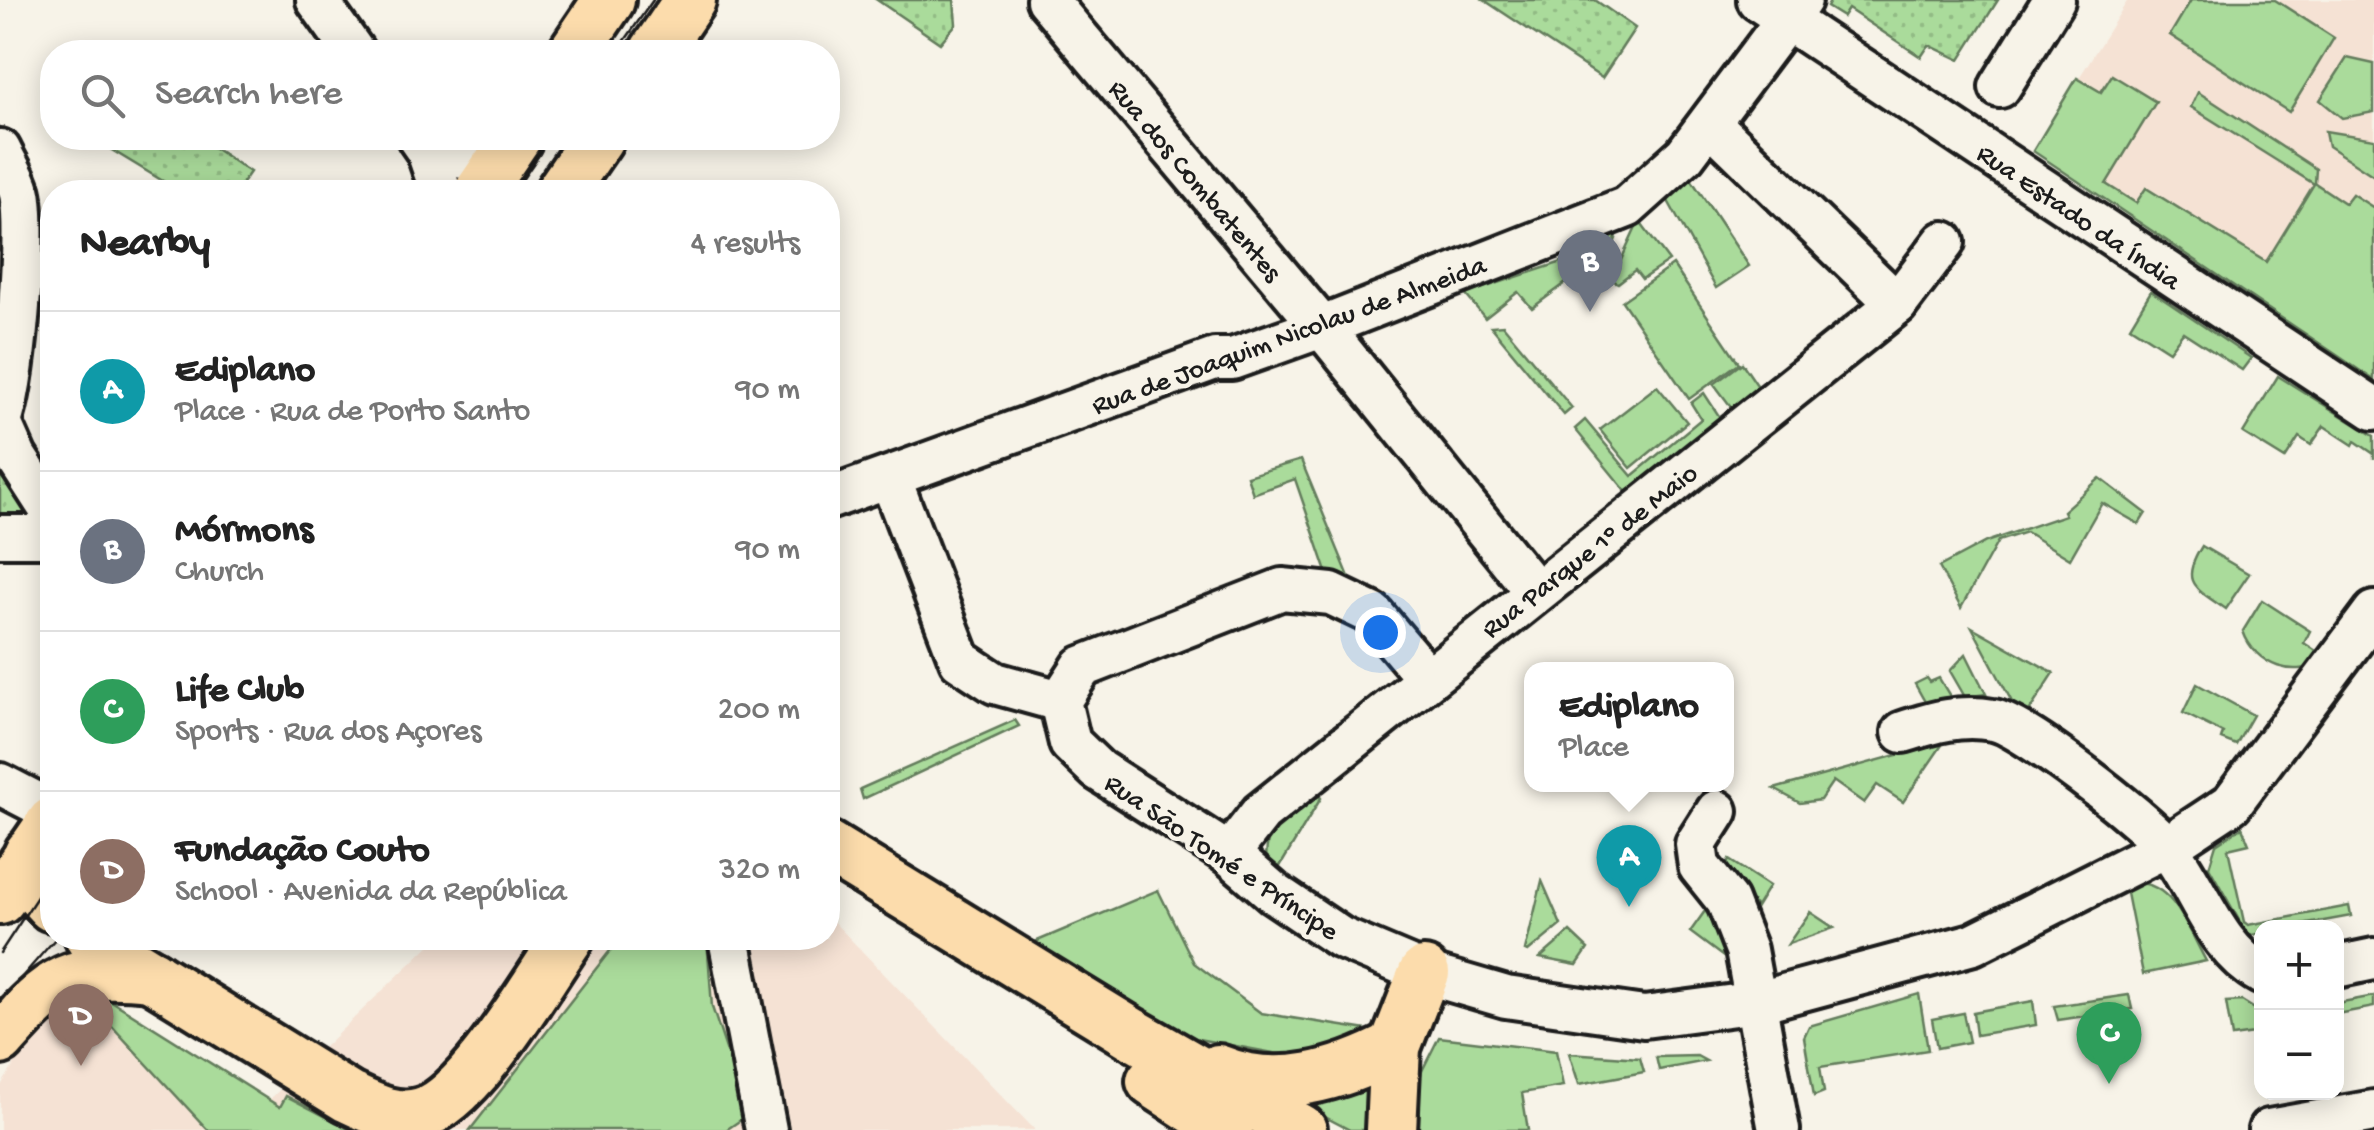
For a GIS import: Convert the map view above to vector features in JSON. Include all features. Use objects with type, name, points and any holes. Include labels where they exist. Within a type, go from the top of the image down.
[{"type":"main road","points":[[582,40],[609,0]]},
{"type":"main road","points":[[663,40],[690,0]]},
{"type":"main road","points":[[569,180],[590,150]]},
{"type":"main road","points":[[0,899],[40,837]]},
{"type":"main road","points":[[840,855],[1122,1044],[1228,1130]]},
{"type":"main road","points":[[840,883],[1277,1130]]},
{"type":"main road","points":[[111,950],[348,1098],[387,1115],[421,1114],[452,1098],[560,950]]},
{"type":"main road","points":[[0,1039],[60,982],[100,970],[152,975]]},
{"type":"main road","points":[[1391,1130],[1395,1047],[1424,974]]},
{"type":"main road","points":[[1122,1044],[1235,1077],[1305,1081],[1356,1068],[1395,1047]]},
{"type":"main road","points":[[1122,1044],[1206,1130]]},
{"type":"main road","points":[[1122,1044],[1301,1130]]},
{"type":"street","points":[[317,0],[345,40]]},
{"type":"street","name":"Rua dos Combatentes","points":[[1047,0],[1322,327],[1535,591]]},
{"type":"street","points":[[2000,87],[2054,0]]},
{"type":"street","name":"Rua de Joaquim Nicolau de Almeida","points":[[840,495],[892,480],[926,462],[1148,383],[1322,327],[1627,207],[1685,155],[1711,124],[1782,6]]},
{"type":"street","name":"Rua Estado da Índia","points":[[1782,6],[2374,410]]},
{"type":"street","points":[[1711,124],[1897,304]]},
{"type":"street","points":[[0,150],[21,196],[22,250],[9,396],[1,424],[40,494]]},
{"type":"street","points":[[425,150],[436,180]]},
{"type":"street","points":[[441,150],[500,163]]},
{"type":"street","name":"Rua Parque 1º de Maio","points":[[1228,854],[1261,813],[1897,304],[1944,242]]},
{"type":"street","points":[[892,480],[960,660],[995,683],[1060,701],[1082,667],[1282,589],[1331,594],[1372,614],[1426,678]]},
{"type":"street","points":[[0,536],[40,536]]},
{"type":"street","name":"Rua São Tomé e Príncipe","points":[[1060,701],[1070,744],[1098,770],[1228,854],[1274,894],[1340,938],[1424,974],[1506,997],[1644,1017],[1758,1002],[1972,944],[2166,847],[2231,804],[2374,612]]},
{"type":"street","points":[[1903,732],[1951,717],[1998,720],[2127,806],[2166,847],[2231,951],[2254,968]]},
{"type":"street","points":[[0,784],[40,824]]},
{"type":"street","points":[[1716,811],[1696,844],[1699,866],[1727,901],[1746,950],[1779,1130]]},
{"type":"street","points":[[730,950],[766,1130]]},
{"type":"street","points":[[2344,966],[2374,960]]},
{"type":"street","points":[[2269,1130],[2374,1111]]},
{"type":"shaded area","points":[[2128,0],[2374,0],[2374,380],[2033,151]]},
{"type":"shaded area","points":[[840,928],[1035,1130],[238,1130],[425,950],[840,950]]},
{"type":"shaded area","points":[[85,997],[208,1130],[0,1130],[0,1087],[25,1048],[58,1013]]},
{"type":"green space","points":[[877,0],[954,0],[956,24],[940,43]]},
{"type":"green space","points":[[1484,0],[1595,0],[1635,28],[1602,78]]},
{"type":"green space","points":[[1831,0],[1998,0],[1960,60],[1929,45],[1921,57],[1848,9],[1843,17],[1827,7]]},
{"type":"green space","points":[[2191,0],[2275,0],[2334,38],[2289,112],[2170,35]]},
{"type":"green space","points":[[2347,58],[2374,64],[2374,112],[2342,118],[2320,100]]},
{"type":"green space","points":[[2112,75],[2156,102],[2106,184],[2136,203],[2146,188],[2266,262],[2314,184],[2191,107],[2198,92],[2316,169],[2315,183],[2345,203],[2352,194],[2374,208],[2374,380],[2033,151],[2077,78],[2101,92]]},
{"type":"green space","points":[[2325,131],[2374,139],[2374,176],[2328,146]]},
{"type":"green space","points":[[112,150],[217,150],[250,172],[244,180],[161,180]]},
{"type":"green space","points":[[1689,176],[1749,266],[1716,288],[1667,199]]},
{"type":"green space","points":[[1639,221],[1669,261],[1642,279],[1635,270],[1618,283],[1612,280]]},
{"type":"green space","points":[[1618,233],[1602,276],[1585,269],[1532,308],[1518,292],[1485,318],[1465,294],[1559,263]]},
{"type":"green space","points":[[1673,265],[1739,363],[1689,399],[1622,301]]},
{"type":"green space","points":[[2151,291],[2251,358],[2242,370],[2183,332],[2169,351],[2130,326]]},
{"type":"green space","points":[[1503,325],[1572,408],[1564,415],[1491,326]]},
{"type":"green space","points":[[1742,363],[1759,388],[1732,408],[1714,384]]},
{"type":"green space","points":[[2278,376],[2374,436],[2374,454],[2324,426],[2311,445],[2299,437],[2285,459],[2243,433]]},
{"type":"green space","points":[[1657,386],[1687,422],[1631,468],[1600,430]]},
{"type":"green space","points":[[1704,393],[1721,419],[1629,495],[1575,429],[1585,420],[1632,476],[1701,419],[1691,403]]},
{"type":"green space","points":[[0,450],[31,504],[29,515],[0,514]]},
{"type":"green space","points":[[1301,460],[1352,584],[1328,575],[1295,479],[1253,494],[1247,476]]},
{"type":"green space","points":[[2100,478],[2146,513],[2139,524],[2102,503],[2070,559],[2026,532],[1998,541],[1961,608],[1939,567],[1986,542],[2065,515],[2063,511]]},
{"type":"green space","points":[[2202,546],[2249,574],[2225,609],[2193,583],[2192,568]]},
{"type":"green space","points":[[2262,600],[2310,631],[2304,643],[2327,658],[2315,665],[2290,669],[2257,653],[2243,631]]},
{"type":"green space","points":[[1972,627],[2054,673],[2028,713],[2012,702]]},
{"type":"green space","points":[[1966,654],[1986,694],[1965,697],[1950,671]]},
{"type":"green space","points":[[1927,678],[1930,682],[1939,678],[1953,701],[1929,709],[1915,684]]},
{"type":"green space","points":[[2197,684],[2253,715],[2236,745],[2221,739],[2223,733],[2183,713]]},
{"type":"green space","points":[[1015,720],[1019,726],[863,799],[860,789]]},
{"type":"green space","points":[[1944,742],[1903,802],[1877,785],[1864,803],[1833,781],[1820,800],[1800,803],[1774,789]]},
{"type":"green space","points":[[1314,789],[1321,798],[1279,868],[1268,870],[1266,855],[1271,832]]},
{"type":"green space","points":[[2242,827],[2249,844],[2228,849],[2244,922],[2254,924],[2254,935],[2248,936],[2209,867],[2216,844]]},
{"type":"green space","points":[[1729,860],[1769,886],[1756,907],[1726,867]]},
{"type":"green space","points":[[1542,881],[1561,925],[1528,952],[1525,951]]},
{"type":"green space","points":[[2137,883],[2150,885],[2171,900],[2206,961],[2143,974],[2126,888]]},
{"type":"green space","points":[[1158,890],[1194,963],[1261,1013],[1367,1030],[1329,1054],[1301,1058],[1182,1036],[1023,947]]},
{"type":"green space","points":[[2349,906],[2351,916],[2329,920],[2275,920]]},
{"type":"green space","points":[[1705,911],[1725,931],[1722,956],[1690,932]]},
{"type":"green space","points":[[1810,912],[1834,928],[1788,944]]},
{"type":"green space","points":[[1570,932],[1588,949],[1577,965],[1540,958]]},
{"type":"green space","points":[[611,950],[708,950],[712,1007],[748,1115],[726,1130],[470,1130]]},
{"type":"green space","points":[[1919,994],[1928,1050],[1820,1067],[1824,1092],[1814,1096],[1804,1037],[1809,1026]]},
{"type":"green space","points":[[102,995],[280,1107],[286,1096],[351,1130],[208,1130],[85,997]]},
{"type":"green space","points":[[2129,995],[2132,1009],[2058,1020],[2054,1006]]},
{"type":"green space","points":[[2374,996],[2374,1007],[2344,1013],[2344,1002]]},
{"type":"green space","points":[[2033,1001],[2036,1025],[1976,1035],[1973,1012]]},
{"type":"green space","points":[[2242,1001],[2254,1009],[2254,1034],[2232,1037],[2226,1002]]},
{"type":"green space","points":[[1963,1013],[1969,1042],[1937,1048],[1932,1019]]},
{"type":"green space","points":[[1439,1037],[1556,1051],[1563,1086],[1522,1093],[1528,1130],[1411,1130],[1422,1071]]},
{"type":"green space","points":[[1569,1053],[1640,1058],[1644,1072],[1579,1084]]},
{"type":"green space","points":[[1697,1056],[1706,1061],[1659,1070],[1656,1057]]},
{"type":"green space","points":[[1376,1078],[1368,1130],[1350,1130],[1287,1097]]},
{"type":"tram line","points":[[625,40],[653,0]]},
{"type":"tram line","points":[[518,180],[539,150]]},
{"type":"tram line","points":[[0,953],[40,892]]},
{"type":"tram line","points":[[0,1002],[46,950]]},
{"type":"place","name":"Mórmons","points":[[1590,312]]},
{"type":"place","name":"Ediplano","points":[[1629,907]]},
{"type":"place","name":"Fundação Couto","points":[[81,1066]]},
{"type":"place","name":"Life Club","points":[[2109,1084]]}]
